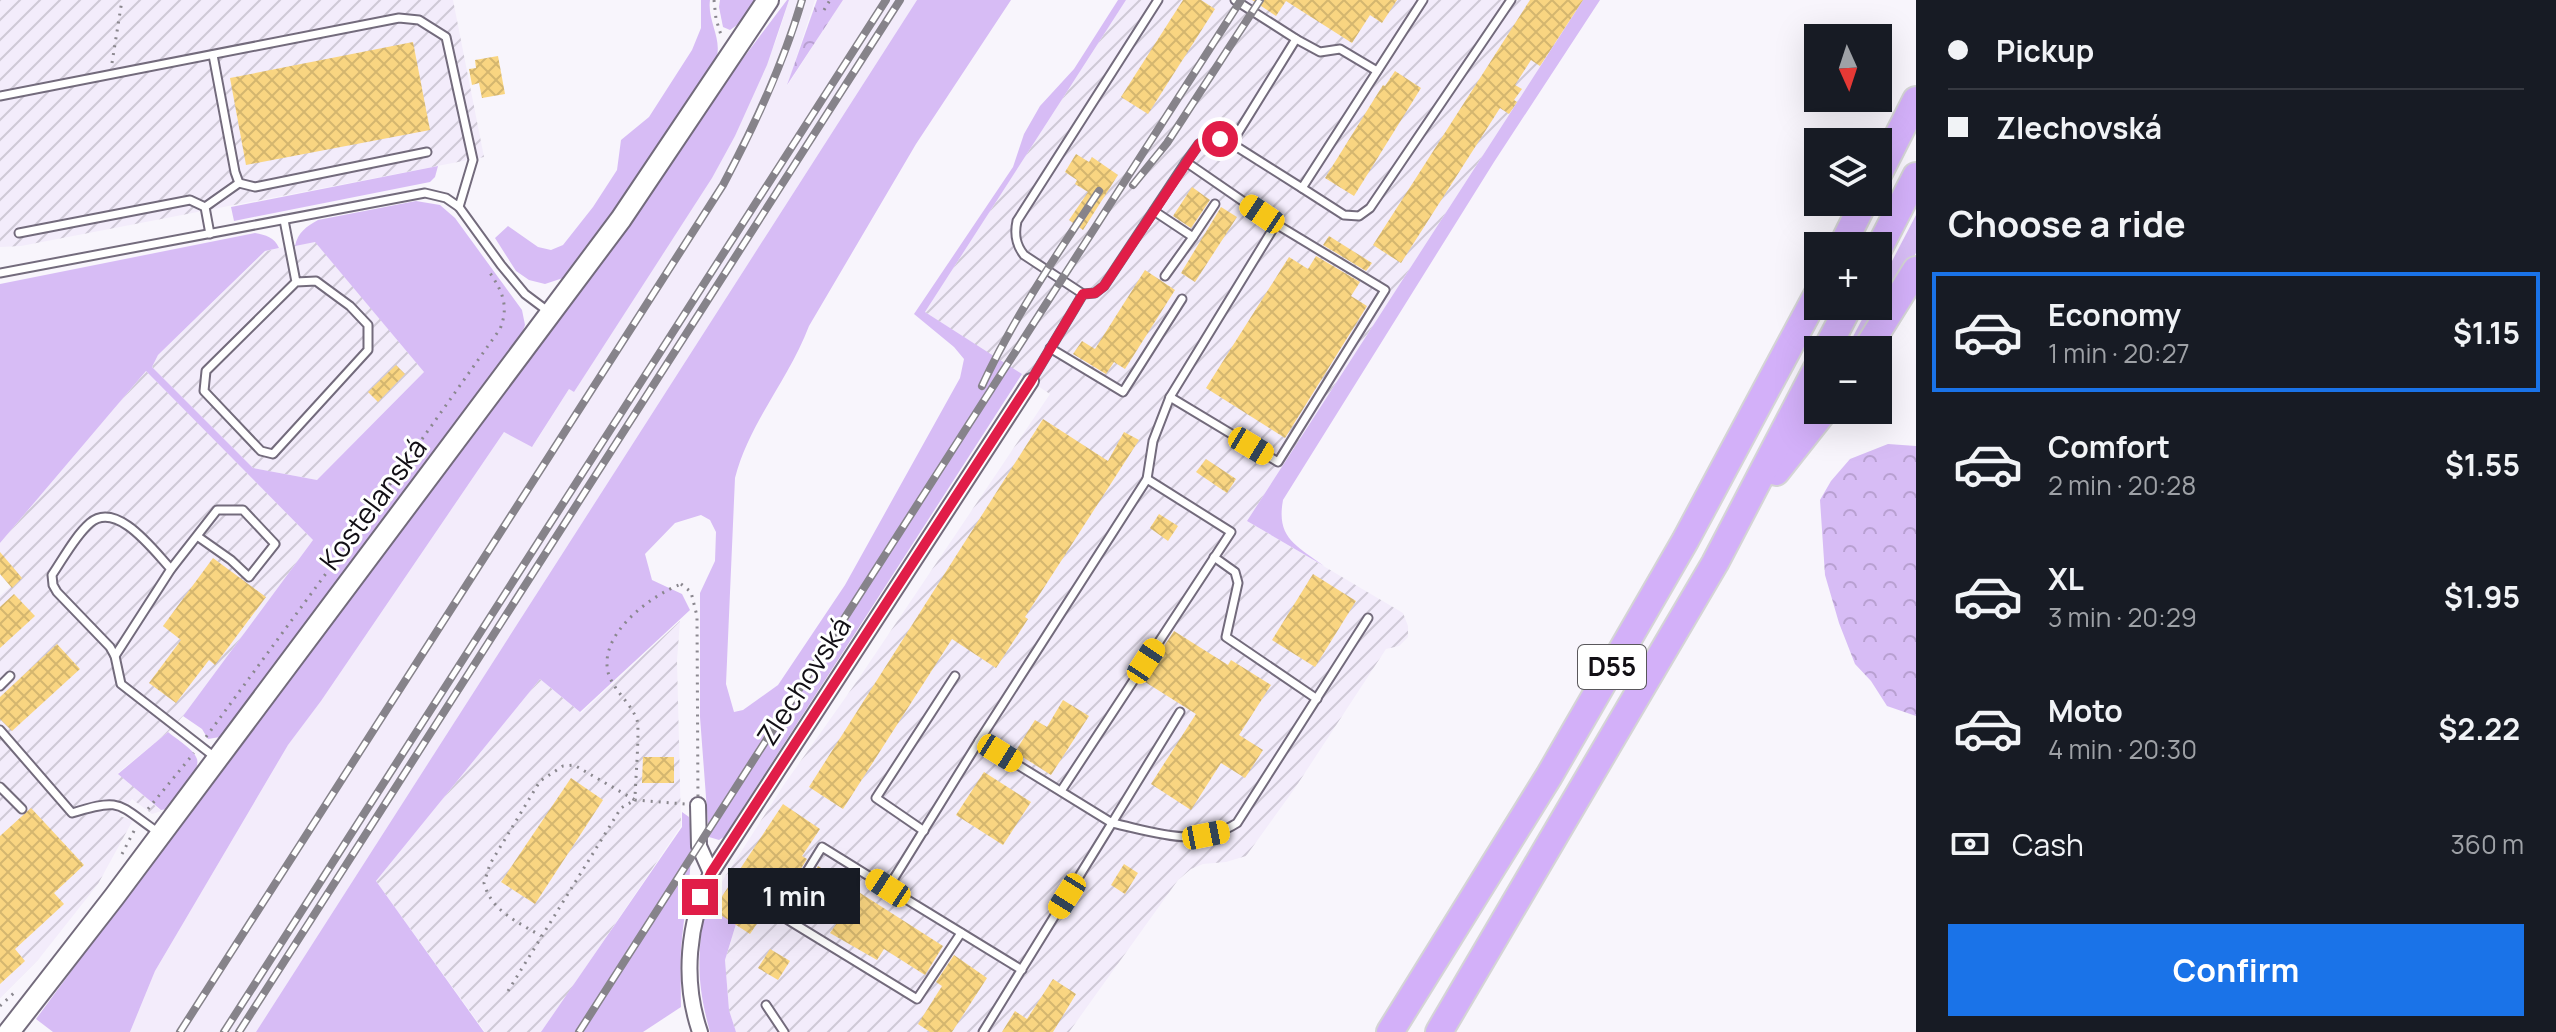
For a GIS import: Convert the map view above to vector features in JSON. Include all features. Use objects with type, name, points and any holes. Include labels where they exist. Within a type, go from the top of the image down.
[{"type":"highway","points":[[1892,147],[1916,100]]},
{"type":"highway","points":[[1887,232],[1916,176]]},
{"type":"highway","points":[[1875,336],[1916,270]]},
{"type":"highway","name":"D55","points":[[1389,1032],[1549,776],[1685,541],[1804,319]]},
{"type":"highway","name":"D55","points":[[1442,1029],[1715,563],[1804,393]]},
{"type":"highway","points":[[1741,515],[1814,424]]},
{"type":"main road","name":"Kostelanská","points":[[9,1032],[621,219],[768,0]]},
{"type":"street","name":"Zlechovská","points":[[700,1032],[690,990],[689,951],[700,897],[711,873],[1031,381]]},
{"type":"street","points":[[698,805],[699,846],[711,873]]},
{"type":"lane","points":[[1158,0],[1017,221],[1016,239],[1024,255],[1083,294],[1095,293],[1104,286],[1199,144],[1211,138],[1231,144],[1344,215],[1365,214],[1511,0]]},
{"type":"lane","points":[[1235,0],[1320,52],[1340,49],[1377,71]]},
{"type":"lane","points":[[1302,188],[1423,0]]},
{"type":"lane","points":[[0,96],[399,18],[419,20],[446,37],[473,160],[459,207]]},
{"type":"lane","points":[[1231,144],[1296,39]]},
{"type":"lane","points":[[213,55],[239,183]]},
{"type":"lane","points":[[205,207],[239,183],[255,187],[427,152]]},
{"type":"lane","points":[[1170,397],[1278,462],[1385,290],[1276,224],[1186,162]]},
{"type":"lane","points":[[0,273],[425,193],[446,198],[459,207],[525,294],[551,313]]},
{"type":"lane","points":[[19,233],[190,200],[205,207]]},
{"type":"lane","points":[[1165,276],[1215,204]]},
{"type":"lane","points":[[205,207],[210,234]]},
{"type":"lane","points":[[1154,211],[1193,237]]},
{"type":"lane","points":[[284,220],[296,282]]},
{"type":"lane","points":[[888,888],[1147,479],[1153,441],[1170,397],[1276,224]]},
{"type":"lane","points":[[316,281],[350,306],[368,325],[368,350],[273,454],[261,451],[204,391],[203,380],[206,371],[296,282],[316,281]]},
{"type":"lane","points":[[1031,381],[1083,294]]},
{"type":"lane","points":[[1050,348],[1123,392],[1182,299]]},
{"type":"lane","points":[[1061,791],[1231,532],[1147,479]]},
{"type":"lane","points":[[115,656],[171,569],[217,510],[243,510],[275,544],[249,577],[197,536]]},
{"type":"lane","points":[[171,569],[120,519],[100,518],[88,525],[52,575],[57,592],[110,647],[121,684],[217,759]]},
{"type":"lane","points":[[1214,557],[1235,572],[1238,583],[1226,637],[1317,699]]},
{"type":"lane","points":[[979,741],[1112,823],[1188,839],[1225,831],[1237,823],[1368,618]]},
{"type":"lane","points":[[0,686],[10,676]]},
{"type":"lane","points":[[924,831],[876,798],[955,676]]},
{"type":"lane","points":[[983,1032],[1180,712]]},
{"type":"lane","points":[[0,730],[72,813],[98,805],[120,804],[161,834]]},
{"type":"lane","points":[[0,787],[22,809]]},
{"type":"lane","points":[[961,933],[917,999],[780,915],[822,847],[1022,970]]},
{"type":"lane","points":[[766,1005],[784,1032]]},
{"type":"path","points":[[111,75],[122,0]]},
{"type":"path","points":[[714,0],[716,19],[731,57]]},
{"type":"path","points":[[824,10],[830,0]]},
{"type":"path","points":[[144,815],[200,745],[352,538],[500,329],[505,316],[502,292],[490,272],[501,265]]},
{"type":"path","points":[[541,936],[493,904],[484,883],[490,864],[540,781],[563,766],[574,765],[635,800],[698,805],[697,616],[691,592],[681,584],[664,591],[638,609],[618,632],[606,656],[608,675],[638,721],[635,800]]},
{"type":"path","points":[[508,991],[621,808],[635,800]]},
{"type":"path","points":[[120,858],[138,824]]},
{"type":"path","points":[[0,1006],[23,984]]},
{"type":"shaded area","points":[[0,0],[453,0],[484,157],[21,246],[0,247]]},
{"type":"shaded area","points":[[789,0],[815,0],[787,86],[843,0],[917,0],[256,1032],[130,1032],[155,971],[288,745],[504,432],[533,446],[569,389],[574,392],[735,136],[777,38]]},
{"type":"shaded area","points":[[1126,0],[1583,0],[1247,521],[1403,613],[1408,637],[1399,646],[1386,649],[1295,788],[1246,856],[1203,864],[1178,880],[1069,1032],[736,1032],[729,1010],[725,960],[736,925],[711,906],[716,891],[783,786],[1050,394],[925,312]]},
{"type":"shaded area","points":[[315,241],[424,372],[317,480],[253,468],[152,367],[158,355],[266,251]]},
{"type":"shaded area","points":[[146,371],[313,540],[183,716],[118,773],[161,811],[152,814],[132,799],[119,816],[133,820],[98,884],[38,960],[0,998],[0,596],[11,586],[0,573],[0,543]]},
{"type":"shaded area","points":[[680,621],[677,660],[681,826],[542,1032],[485,1032],[376,881],[540,679],[581,713]]},
{"type":"green space","points":[[701,0],[710,0],[718,44],[716,59],[606,224],[566,277],[545,284],[529,280],[516,271],[495,238],[508,226],[538,247],[551,250],[563,245],[617,170],[621,140],[649,117],[692,50],[701,28]]},
{"type":"green space","points":[[720,0],[755,0],[740,23],[730,30],[723,27]]},
{"type":"green space","points":[[787,0],[767,65],[712,178],[574,392],[569,389],[532,447],[504,432],[288,745],[155,971],[130,1032],[53,1032],[36,1019],[526,363]]},
{"type":"green space","points":[[817,0],[843,0],[787,85]]},
{"type":"green space","points":[[917,0],[1011,0],[916,144],[809,326],[741,458],[735,478],[726,684],[734,712],[743,710],[778,685],[845,585],[960,378],[964,359],[914,314],[1013,167],[1024,134],[1040,106],[1074,69],[1118,0],[1126,0],[925,312],[1022,374],[724,837],[719,840],[709,837],[700,717],[700,593],[715,561],[716,532],[710,520],[701,515],[675,523],[645,554],[652,580],[682,594],[690,610],[580,712],[540,679],[376,881],[484,1032],[256,1032]]},
{"type":"green space","points":[[1583,0],[1600,0],[1494,162],[1283,500],[1283,523],[1290,539],[1324,566],[1247,521]]},
{"type":"green space","points":[[438,166],[430,182],[234,221],[231,207]]},
{"type":"green space","points":[[416,201],[440,205],[455,218],[522,310],[525,325],[521,336],[220,737],[208,739],[202,729],[183,716],[313,540],[146,371],[0,543],[0,284],[255,233],[269,237],[279,248],[265,251],[158,355],[152,367],[253,468],[317,480],[424,372],[315,242],[295,246],[296,241],[303,230],[318,220]]},
{"type":"green space","points":[[1916,215],[1916,253],[1892,294],[1892,261]]},
{"type":"green space","points":[[1862,320],[1876,320],[1865,336],[1853,336]]},
{"type":"green space","points":[[1888,444],[1916,446],[1916,716],[1887,706],[1871,681],[1855,664],[1825,575],[1820,500],[1850,459]]},
{"type":"green space","points":[[168,732],[192,752],[197,764],[181,792],[167,809],[161,810],[118,774]]},
{"type":"green space","points":[[682,812],[689,817],[691,850],[681,950],[681,1007],[643,1032],[541,1032],[682,827]]},
{"type":"green space","points":[[707,905],[736,924],[725,960],[729,1010],[736,1032],[710,1032],[705,1014],[700,956],[704,907]]},
{"type":"building","points":[[1183,0],[1201,0],[1215,9],[1148,114],[1121,97]]},
{"type":"building","points":[[1252,0],[1397,0],[1382,23],[1370,15],[1352,43],[1286,1],[1276,16]]},
{"type":"building","points":[[1530,0],[1583,0],[1540,66],[1531,60],[1515,85],[1522,89],[1514,100],[1517,102],[1509,114],[1500,108],[1401,263],[1373,245]]},
{"type":"building","points":[[413,42],[430,130],[246,165],[230,78]]},
{"type":"building","points":[[498,56],[505,94],[482,98],[479,83],[472,85],[469,69],[476,68],[475,60]]},
{"type":"building","points":[[1395,71],[1421,88],[1354,196],[1325,178]]},
{"type":"building","points":[[1076,154],[1089,162],[1092,157],[1118,175],[1083,230],[1069,220],[1088,192],[1075,184],[1077,180],[1065,172]]},
{"type":"building","points":[[1192,187],[1210,200],[1191,228],[1173,216]]},
{"type":"building","points":[[1221,207],[1237,217],[1195,282],[1181,273]]},
{"type":"building","points":[[1329,236],[1372,263],[1366,271],[1323,245]]},
{"type":"building","points":[[1316,256],[1360,282],[1351,296],[1367,306],[1285,438],[1206,388],[1289,257],[1308,269]]},
{"type":"building","points":[[1145,270],[1175,290],[1125,369],[1114,362],[1106,374],[1073,354],[1082,341],[1095,349]]},
{"type":"building","points":[[396,365],[405,374],[378,402],[368,392]]},
{"type":"building","points":[[1043,419],[1108,461],[1124,432],[1139,440],[1025,617],[1028,619],[996,668],[952,639],[843,809],[809,787]]},
{"type":"building","points":[[1206,459],[1236,479],[1227,493],[1196,472]]},
{"type":"building","points":[[1159,514],[1178,526],[1168,541],[1150,528]]},
{"type":"building","points":[[0,552],[22,578],[12,588],[0,574]]},
{"type":"building","points":[[213,558],[266,597],[215,665],[209,660],[176,703],[149,683],[181,640],[163,626]]},
{"type":"building","points":[[1313,574],[1356,601],[1315,667],[1272,640]]},
{"type":"building","points":[[14,594],[35,616],[0,648],[0,607]]},
{"type":"building","points":[[1174,631],[1228,665],[1231,660],[1271,685],[1239,735],[1263,750],[1245,778],[1221,763],[1191,810],[1151,784],[1196,714],[1142,680]]},
{"type":"building","points":[[57,644],[80,669],[12,731],[0,719],[0,697]]},
{"type":"building","points":[[1063,700],[1089,716],[1051,775],[1015,752],[1035,720],[1047,727]]},
{"type":"building","points":[[643,757],[674,757],[674,783],[642,783]]},
{"type":"building","points":[[984,772],[1031,802],[1003,845],[956,815]]},
{"type":"building","points":[[571,778],[603,800],[535,904],[501,882]]},
{"type":"building","points":[[783,804],[820,829],[802,856],[807,859],[789,888],[783,885],[750,934],[713,910]]},
{"type":"building","points":[[31,808],[84,865],[54,893],[64,904],[15,949],[25,961],[0,984],[0,836]]},
{"type":"building","points":[[1124,864],[1138,873],[1125,894],[1111,885]]},
{"type":"building","points":[[818,866],[943,946],[925,975],[884,949],[877,960],[830,933],[839,920],[800,895]]},
{"type":"building","points":[[770,949],[790,961],[778,980],[758,968]]},
{"type":"building","points":[[954,955],[987,978],[952,1032],[930,1032],[918,1024],[942,986],[936,982]]},
{"type":"building","points":[[1053,979],[1076,994],[1053,1032],[1002,1032],[1015,1011],[1027,1019]]},
{"type":"railway","points":[[180,1032],[723,185],[767,94],[802,0]]},
{"type":"railway","points":[[224,1032],[886,0]]},
{"type":"railway","points":[[239,1032],[900,0]]},
{"type":"railway","points":[[579,1032],[1241,0]]},
{"type":"railway","points":[[1133,185],[1167,143],[1260,0]]},
{"type":"railway","points":[[982,386],[1022,311],[1099,191]]},
{"type":"route","points":[[700,897],[711,873],[1031,381],[1083,294],[1095,293],[1104,286],[1199,144],[1211,138],[1220,139]]}]
